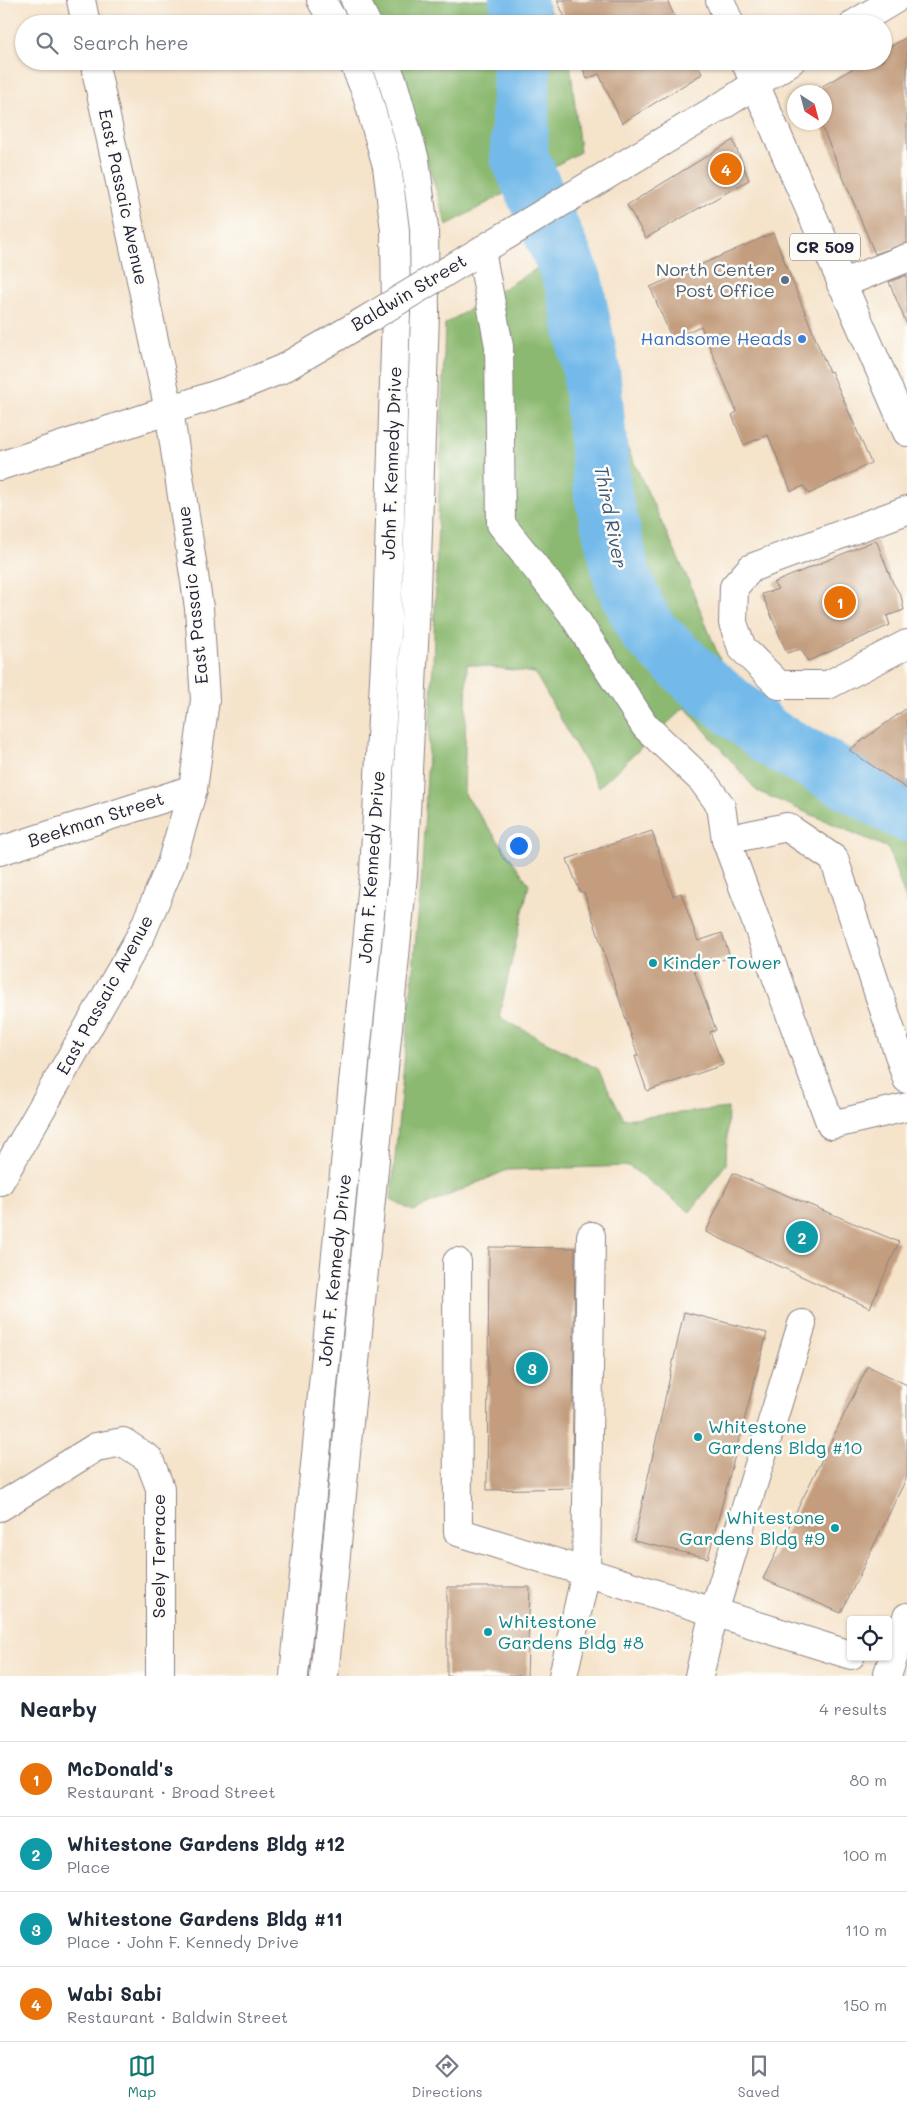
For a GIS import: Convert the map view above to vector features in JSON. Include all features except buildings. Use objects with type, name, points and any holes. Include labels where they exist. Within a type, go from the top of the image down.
[{"type":"main road","points":[[81,0],[84,15]]},
{"type":"main road","points":[[321,0],[330,15]]},
{"type":"main road","points":[[354,0],[362,15]]},
{"type":"main road","points":[[720,0],[726,15]]},
{"type":"main road","points":[[869,15],[894,0]]},
{"type":"main road","name":"East Passaic Avenue","points":[[0,1181],[141,935],[171,864],[193,789],[205,700],[198,608],[169,410],[96,70]]},
{"type":"main road","name":"John F. Kennedy Drive","points":[[294,1676],[374,873],[387,622],[396,313],[395,230],[387,166],[366,92],[357,70]]},
{"type":"main road","name":"John F. Kennedy Drive","points":[[324,1676],[403,875],[416,613],[425,313],[424,228],[415,160],[388,70]]},
{"type":"main road","name":"Baldwin Street","points":[[0,466],[230,390],[282,369],[600,178],[750,73]]},
{"type":"main road","name":"CR 509","points":[[750,73],[907,432]]},
{"type":"main road","points":[[474,255],[499,346],[501,524],[571,612],[645,726],[702,780],[721,806],[726,840],[831,1125],[907,1107]]},
{"type":"main road","points":[[841,284],[907,258]]},
{"type":"main road","points":[[907,510],[751,568],[734,587],[732,623],[742,648],[779,685],[828,685],[907,644]]},
{"type":"main road","name":"Beekman Street","points":[[0,851],[193,789]]},
{"type":"main road","points":[[726,840],[787,827],[834,859],[907,1079]]},
{"type":"main road","points":[[563,1676],[586,1572],[591,1236]]},
{"type":"main road","points":[[457,1262],[458,1532],[847,1654]]},
{"type":"main road","points":[[699,1676],[714,1612],[802,1324]]},
{"type":"main road","name":"Seely Terrace","points":[[0,1507],[96,1447],[123,1442],[149,1460],[160,1488],[160,1676]]},
{"type":"main road","points":[[868,1661],[889,1671],[907,1617]]},
{"type":"green space","points":[[368,0],[545,0],[552,15],[377,15]]},
{"type":"green space","points":[[399,70],[571,70],[580,152],[447,225]]},
{"type":"green space","points":[[574,246],[619,430],[689,582],[727,677],[907,799],[907,903],[888,848],[757,791],[685,707],[599,787],[535,673],[467,664],[464,793],[529,884],[499,1017],[598,1069],[624,1119],[728,1108],[726,1164],[690,1212],[629,1166],[507,1170],[413,1211],[391,1200],[421,885],[433,664],[445,324]]},
{"type":"waterway","name":"Third River","points":[[518,0],[521,15]]},
{"type":"waterway","name":"Third River","points":[[522,70],[519,156],[574,283],[591,370],[603,495],[623,580],[646,629],[698,679],[771,738],[907,813]]},
{"type":"place","name":"Wabi Sabi","points":[[726,169]]},
{"type":"place","name":"North Center Post Office","points":[[785,280]]},
{"type":"place","name":"Handsome Heads","points":[[802,339]]},
{"type":"place","name":"McDonald's","points":[[840,602]]},
{"type":"place","name":"Kinder Tower","points":[[653,963]]},
{"type":"place","name":"Whitestone Gardens Bldg #12","points":[[802,1237]]},
{"type":"place","name":"Whitestone Gardens Bldg #11","points":[[532,1368]]},
{"type":"place","name":"Whitestone Gardens Bldg #10","points":[[698,1437]]},
{"type":"place","name":"Whitestone Gardens Bldg #9","points":[[835,1528]]},
{"type":"place","name":"Whitestone Gardens Bldg #8","points":[[488,1632]]}]
